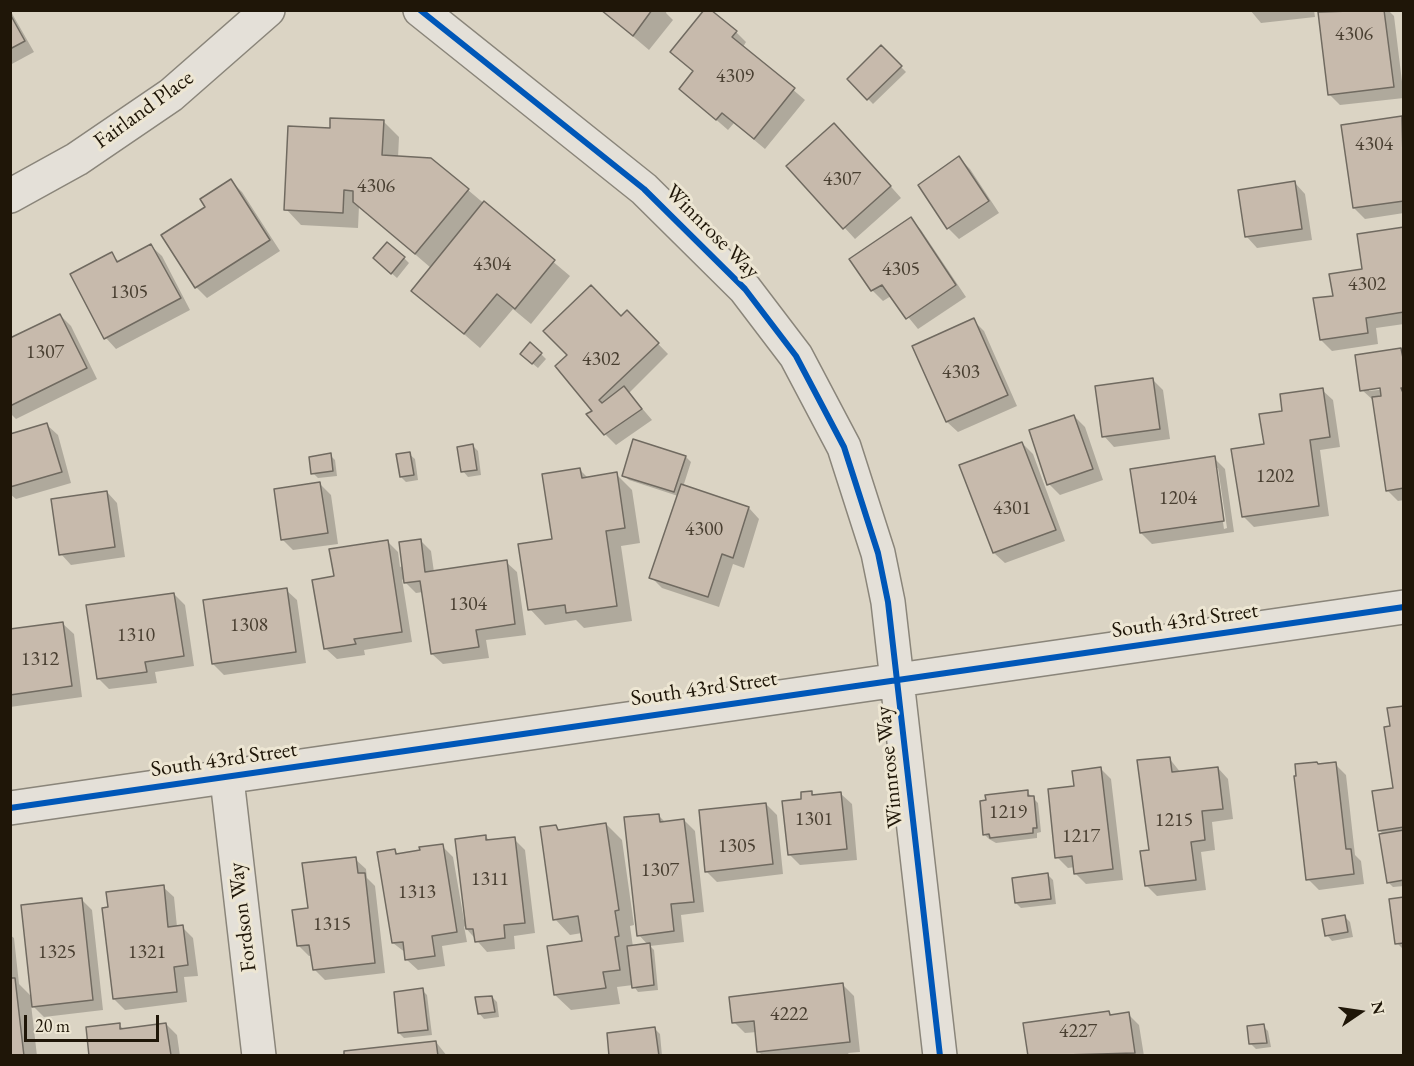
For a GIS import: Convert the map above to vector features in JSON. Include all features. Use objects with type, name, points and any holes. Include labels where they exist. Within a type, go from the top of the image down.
[{"type":"street","name":"Fairland Place","points":[[10,196],[77,159],[171,95],[268,10]]},
{"type":"street","name":"Winnrose Way","points":[[420,10],[644,189],[745,289],[796,356],[844,447],[878,554],[898,679],[940,1056]]},
{"type":"street","name":"South 43rd Street","points":[[10,808],[1404,607]]},
{"type":"street","name":"Fordson Way","points":[[227,778],[259,1056]]},
{"type":"building","points":[[601,10],[652,10],[633,36]]},
{"type":"building","points":[[704,10],[711,10],[737,31],[732,37],[795,88],[754,139],[722,113],[716,120],[679,89],[693,71],[670,52]]},
{"type":"building","points":[[1384,10],[1394,87],[1328,95],[1318,12]]},
{"type":"building","points":[[10,14],[25,41],[10,49]]},
{"type":"building","points":[[881,45],[902,66],[867,100],[847,79]]},
{"type":"building","points":[[1402,116],[1404,201],[1353,208],[1341,125]]},
{"type":"building","points":[[330,118],[384,120],[382,155],[431,158],[469,189],[415,254],[353,202],[353,191],[344,190],[343,213],[284,210],[288,126],[330,128]]},
{"type":"building","points":[[834,123],[891,186],[843,229],[786,166]]},
{"type":"building","points":[[959,156],[989,201],[947,229],[918,185]]},
{"type":"building","points":[[231,179],[270,240],[195,288],[161,235],[205,207],[200,199]]},
{"type":"building","points":[[1295,181],[1302,229],[1245,237],[1238,190]]},
{"type":"building","points":[[484,201],[555,260],[515,309],[497,294],[464,334],[411,291]]},
{"type":"building","points":[[911,217],[956,285],[906,319],[882,285],[871,291],[849,259]]},
{"type":"building","points":[[1404,227],[1404,312],[1366,318],[1368,333],[1320,340],[1313,298],[1333,296],[1329,274],[1362,269],[1357,234]]},
{"type":"building","points":[[387,242],[405,257],[391,274],[373,258]]},
{"type":"building","points":[[151,244],[181,298],[104,339],[70,274],[112,252],[117,262]]},
{"type":"building","points":[[591,285],[621,316],[627,310],[659,343],[599,400],[602,403],[624,386],[642,409],[604,435],[586,414],[592,411],[555,366],[567,355],[543,331]]},
{"type":"building","points":[[60,314],[87,368],[10,406],[10,338]]},
{"type":"building","points":[[974,318],[1008,395],[946,422],[912,346]]},
{"type":"building","points":[[530,342],[542,353],[532,364],[520,354]]},
{"type":"building","points":[[1401,348],[1404,363],[1404,388],[1401,388],[1404,395],[1404,488],[1386,491],[1372,397],[1381,396],[1380,388],[1360,391],[1355,355]]},
{"type":"building","points":[[1153,378],[1160,429],[1102,437],[1095,386]]},
{"type":"building","points":[[1323,388],[1330,437],[1310,440],[1319,506],[1242,517],[1231,449],[1264,444],[1259,414],[1282,411],[1280,394]]},
{"type":"building","points":[[1074,415],[1093,469],[1047,485],[1029,430]]},
{"type":"building","points":[[47,423],[62,472],[10,487],[10,434]]},
{"type":"building","points":[[633,439],[686,456],[674,492],[622,476]]},
{"type":"building","points":[[1022,442],[1056,530],[993,553],[959,465]]},
{"type":"building","points":[[473,444],[477,470],[461,472],[457,447]]},
{"type":"building","points":[[410,452],[414,475],[400,477],[396,454]]},
{"type":"building","points":[[331,453],[333,471],[311,474],[309,457]]},
{"type":"building","points":[[1215,456],[1224,521],[1140,533],[1130,469]]},
{"type":"building","points":[[580,468],[582,478],[617,472],[625,528],[606,531],[617,606],[566,613],[565,605],[528,610],[518,544],[552,539],[542,474]]},
{"type":"building","points":[[320,482],[328,533],[281,540],[274,489]]},
{"type":"building","points":[[681,484],[749,507],[733,558],[722,554],[708,597],[649,578]]},
{"type":"building","points":[[107,491],[115,547],[59,555],[51,499]]},
{"type":"building","points":[[421,539],[425,572],[507,560],[515,624],[476,630],[479,647],[431,654],[420,581],[404,583],[399,542]]},
{"type":"building","points":[[388,540],[402,632],[354,639],[356,644],[324,649],[312,580],[334,576],[329,549]]},
{"type":"building","points":[[287,588],[296,652],[212,664],[203,600]]},
{"type":"building","points":[[174,593],[184,656],[145,662],[147,672],[97,679],[86,605]]},
{"type":"building","points":[[63,622],[72,686],[10,695],[10,629]]},
{"type":"building","points":[[1404,706],[1404,827],[1378,831],[1372,791],[1393,788],[1384,727],[1390,726],[1387,708]]},
{"type":"building","points":[[1170,757],[1172,772],[1218,767],[1223,809],[1202,811],[1205,840],[1191,842],[1196,880],[1145,886],[1140,851],[1149,850],[1137,760]]},
{"type":"building","points":[[1317,762],[1318,764],[1336,762],[1346,849],[1351,849],[1354,874],[1306,880],[1294,776],[1296,776],[1295,764]]},
{"type":"building","points":[[1101,767],[1113,869],[1074,874],[1072,856],[1055,858],[1048,789],[1074,786],[1072,771]]},
{"type":"building","points":[[1028,790],[1028,796],[1034,796],[1037,828],[1033,828],[1033,833],[990,838],[989,834],[983,835],[980,801],[986,800],[985,795]]},
{"type":"building","points":[[812,791],[812,795],[841,792],[847,849],[788,855],[782,801],[801,799],[801,792]]},
{"type":"building","points":[[766,803],[773,864],[705,872],[699,810]]},
{"type":"building","points":[[659,814],[660,822],[684,819],[694,902],[671,904],[674,931],[637,936],[624,817]]},
{"type":"building","points":[[606,823],[619,910],[615,911],[619,936],[615,937],[620,970],[603,972],[606,988],[554,995],[547,946],[582,941],[578,916],[553,920],[540,827],[556,825],[558,830]]},
{"type":"building","points":[[1404,830],[1404,880],[1387,883],[1379,834]]},
{"type":"building","points":[[486,835],[486,840],[515,837],[525,923],[504,925],[505,938],[475,942],[473,929],[466,929],[455,839]]},
{"type":"building","points":[[443,844],[457,932],[432,936],[435,956],[405,960],[403,942],[392,943],[377,852],[395,849],[396,854],[420,850],[419,847]]},
{"type":"building","points":[[356,857],[358,873],[365,873],[375,963],[313,970],[309,945],[297,946],[292,910],[308,908],[302,863]]},
{"type":"building","points":[[1048,873],[1051,899],[1015,903],[1012,878]]},
{"type":"building","points":[[164,885],[168,927],[183,925],[188,965],[174,967],[177,992],[113,999],[102,908],[108,907],[106,892]]},
{"type":"building","points":[[1404,897],[1404,943],[1395,944],[1389,899]]},
{"type":"building","points":[[82,898],[93,1000],[32,1007],[21,905]]},
{"type":"building","points":[[1345,915],[1348,932],[1325,936],[1322,919]]},
{"type":"building","points":[[650,943],[654,985],[632,988],[627,946]]},
{"type":"building","points":[[10,978],[15,978],[24,1056],[10,1056]]},
{"type":"building","points":[[843,983],[850,1042],[757,1052],[754,1021],[732,1023],[729,997]]},
{"type":"building","points":[[423,988],[428,1030],[398,1033],[394,992]]},
{"type":"building","points":[[492,996],[495,1012],[478,1014],[475,997]]},
{"type":"building","points":[[1109,1011],[1110,1015],[1129,1012],[1135,1053],[1028,1056],[1023,1023]]},
{"type":"building","points":[[120,1023],[120,1029],[166,1023],[171,1055],[89,1056],[86,1027]]},
{"type":"building","points":[[1264,1024],[1267,1043],[1249,1044],[1247,1026]]},
{"type":"building","points":[[655,1027],[659,1056],[609,1056],[607,1033]]},
{"type":"building","points":[[436,1041],[438,1056],[344,1056],[344,1051]]},
{"type":"cycle path","points":[[420,10],[644,189],[745,289],[796,356],[844,447],[878,553],[888,602],[940,1056]]},
{"type":"cycle path","points":[[10,808],[1404,607]]}]
